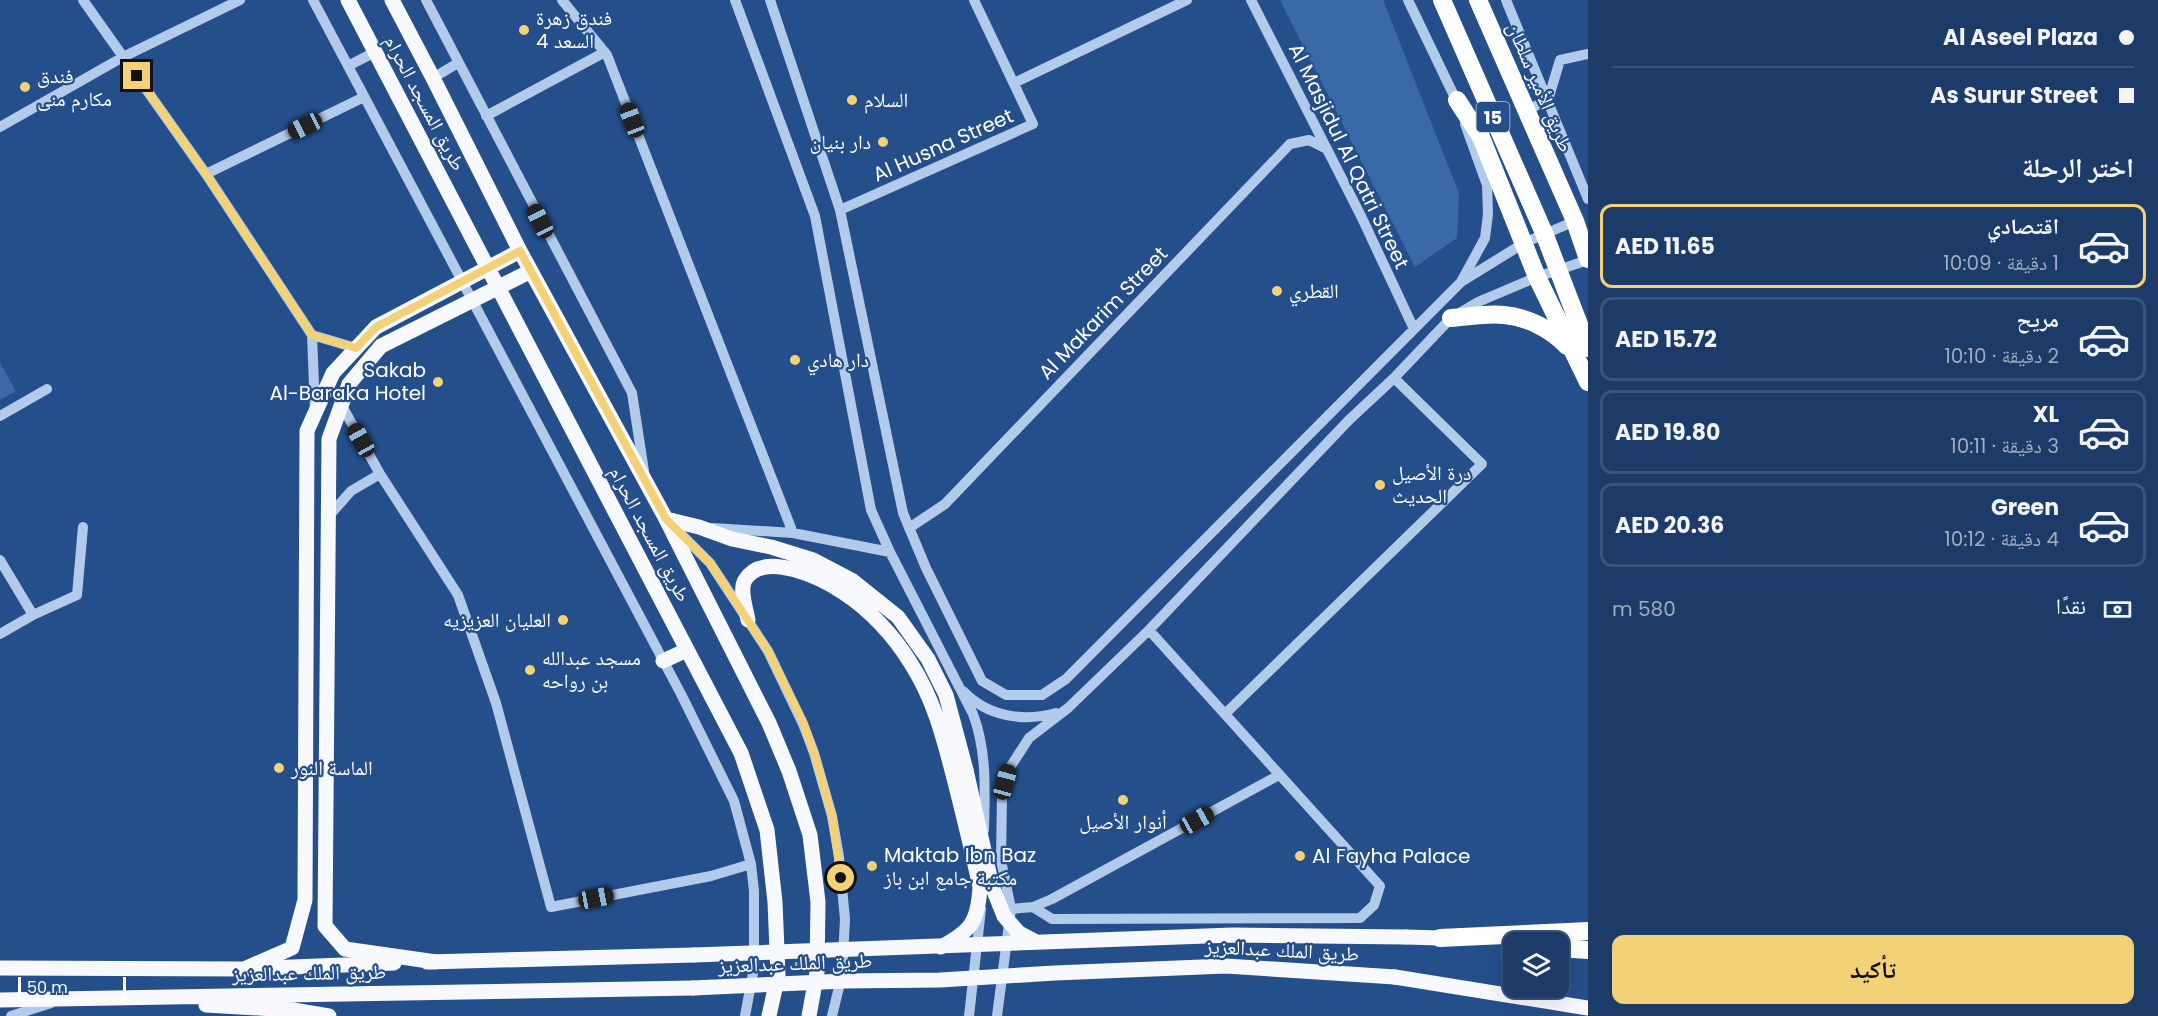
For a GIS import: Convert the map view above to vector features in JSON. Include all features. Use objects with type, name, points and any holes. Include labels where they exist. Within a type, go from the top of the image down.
[{"type":"highway","name":"15","points":[[1442,0],[1544,233],[1581,350]]},
{"type":"highway","name":"طريق الأمير سلطان","points":[[1479,0],[1525,111],[1575,221],[1588,260]]},
{"type":"highway","points":[[1457,100],[1481,137],[1537,277],[1581,350],[1588,382]]},
{"type":"highway","points":[[1451,318],[1504,315],[1532,322],[1581,350]]},
{"type":"highway","points":[[1440,938],[1588,932]]},
{"type":"highway","points":[[1440,938],[1503,943]]},
{"type":"highway","points":[[1569,949],[1588,950]]},
{"type":"main road","name":"طريق المسجد الحرام","points":[[348,0],[741,753],[767,830],[775,902],[778,975],[768,1016]]},
{"type":"main road","name":"طريق المسجد الحرام","points":[[392,0],[520,251],[666,519],[769,723],[789,771],[810,835],[818,902],[817,972],[809,1016]]},
{"type":"main road","points":[[244,969],[292,948],[305,900],[307,431],[333,373],[376,327],[520,251]]},
{"type":"main road","points":[[436,962],[345,949],[325,926],[329,439],[349,384],[381,346],[531,271]]},
{"type":"main road","points":[[666,519],[813,560],[849,588],[898,617],[928,659],[946,696],[961,746],[992,886],[1004,916],[1020,933],[1036,942]]},
{"type":"main road","points":[[748,620],[742,591],[745,579],[758,569],[778,565],[849,588],[893,638],[927,689],[942,731],[980,887],[979,906],[973,922],[962,935],[940,947]]},
{"type":"main road","points":[[663,661],[687,650]]},
{"type":"main road","name":"طريق الملك عبدالعزيز","points":[[0,968],[244,969],[940,947],[1233,935],[1440,938]]},
{"type":"main road","name":"طريق الملك عبدالعزيز","points":[[0,1000],[693,988],[845,981],[940,980],[1226,966],[1395,977],[1588,1008]]},
{"type":"main road","points":[[83,997],[294,1010],[329,1016]]},
{"type":"street","points":[[83,0],[206,174],[312,335],[315,412]]},
{"type":"street","points":[[0,127],[123,57],[240,0]]},
{"type":"street","points":[[313,0],[663,661],[734,801],[751,864],[754,891],[754,968],[745,1016]]},
{"type":"street","points":[[426,0],[632,393],[646,483]]},
{"type":"street","points":[[562,0],[605,52],[793,533]]},
{"type":"street","points":[[735,0],[815,216],[871,510],[980,734],[985,788],[980,927],[969,1016]]},
{"type":"street","points":[[770,0],[840,210],[903,513],[926,568],[982,681],[1006,695],[1042,695],[1066,680],[1461,282],[1524,243],[1575,221]]},
{"type":"street","name":"Al Husna Street","points":[[840,210],[1034,124],[974,0]]},
{"type":"street","points":[[1014,83],[1187,0]]},
{"type":"street","name":"Al Masjidul Al Qatri Street","points":[[1251,0],[1361,216],[1414,329]]},
{"type":"street","points":[[1408,0],[1457,100],[1487,185],[1485,238],[1461,282]]},
{"type":"street","points":[[1506,0],[1588,199]]},
{"type":"street","points":[[348,66],[375,52]]},
{"type":"street","points":[[486,116],[605,52]]},
{"type":"street","points":[[1525,111],[1548,100],[1560,60],[1588,54]]},
{"type":"street","points":[[433,78],[459,63]]},
{"type":"street","points":[[206,174],[364,97]]},
{"type":"street","name":"Al Makarim Street","points":[[909,528],[945,504],[1290,144],[1309,140],[1327,149]]},
{"type":"street","points":[[997,1016],[1011,909],[1001,860],[1002,795],[1008,769],[1029,738],[1068,708],[1149,630],[1349,420],[1394,378],[1451,318],[1478,302],[1537,277],[1588,260]]},
{"type":"street","points":[[312,335],[356,348]]},
{"type":"street","points":[[1226,713],[1482,464],[1394,378]]},
{"type":"street","points":[[0,416],[48,389]]},
{"type":"street","points":[[342,406],[380,474],[458,595],[496,703],[551,907],[711,876],[751,864]]},
{"type":"street","points":[[328,516],[351,491],[380,474]]},
{"type":"street","points":[[666,519],[710,563],[768,651],[804,724],[832,816],[839,856],[844,920],[842,975],[832,1016]]},
{"type":"street","points":[[0,634],[33,615],[77,595],[83,527]]},
{"type":"street","points":[[699,527],[793,533],[890,552]]},
{"type":"street","points":[[0,560],[33,615]]},
{"type":"street","points":[[1033,907],[1052,919],[1360,918],[1374,905],[1380,886],[1149,630]]},
{"type":"street","points":[[958,686],[986,708],[1009,716],[1045,716],[1068,708]]},
{"type":"street","points":[[1011,909],[1033,907],[1052,898],[1279,775]]},
{"type":"street","points":[[11,1016],[64,998]]},
{"type":"shaded area","points":[[1280,0],[1383,0],[1459,193],[1457,238],[1415,267]]},
{"type":"shaded area","points":[[0,363],[16,391],[0,400]]},
{"type":"place","name":"فندق زهرة السعد 4","points":[[524,30]]},
{"type":"place","name":"فندق مكارم منى","points":[[25,87]]},
{"type":"place","name":"السلام","points":[[852,100]]},
{"type":"place","name":"دار بنيان","points":[[883,142]]},
{"type":"place","name":"القطري","points":[[1277,291]]},
{"type":"place","name":"دار هادي","points":[[795,360]]},
{"type":"place","name":"Sakab Al-Baraka Hotel","points":[[438,382]]},
{"type":"place","name":"درة الأصيل الحديث","points":[[1380,485]]},
{"type":"place","name":"العليان العزيزيه","points":[[563,620]]},
{"type":"place","name":"مسجد عبدالله بن رواحه","points":[[530,670]]},
{"type":"place","name":"الماسة النور","points":[[279,768]]},
{"type":"place","name":"أنوار الأصيل","points":[[1123,800]]},
{"type":"place","name":"Al Fayha Palace","points":[[1300,856]]},
{"type":"place","name":"Maktab Ibn Baz مكتبة جامع ابن باز","points":[[872,866]]},
{"type":"route","points":[[137,76],[206,174],[312,335],[356,348],[376,327],[520,251],[666,519],[710,563],[768,651],[804,724],[814,753],[832,816],[841,878]]}]
